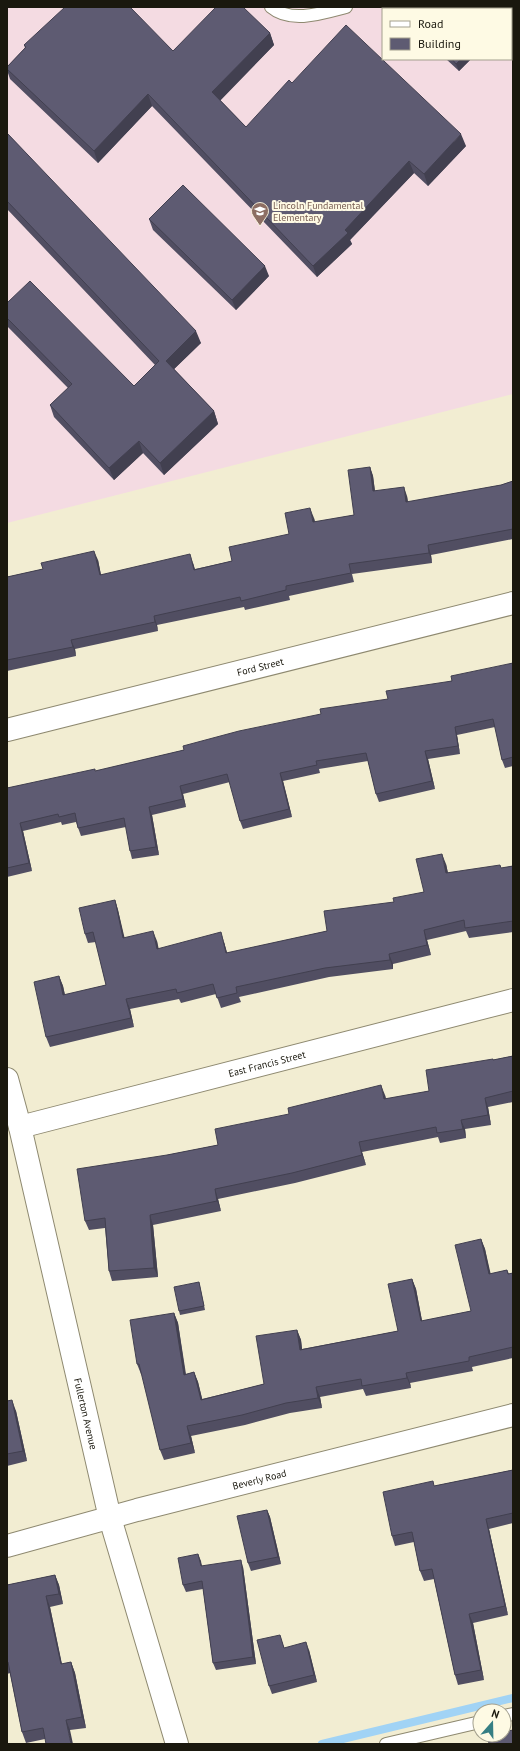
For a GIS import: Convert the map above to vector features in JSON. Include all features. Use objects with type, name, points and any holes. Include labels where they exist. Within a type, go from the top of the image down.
[{"type":"street","name":"Ford Street","points":[[7,730],[513,603]]},
{"type":"street","name":"East Francis Street","points":[[20,1127],[513,1000]]},
{"type":"street","name":"Fullerton Avenue","points":[[7,1080],[20,1127],[110,1518],[177,1744]]},
{"type":"street","name":"Beverly Road","points":[[7,1546],[110,1518],[513,1415]]},
{"type":"lane","points":[[271,7],[277,12],[296,17],[346,7]]},
{"type":"lane","points":[[386,1744],[472,1724]]},
{"type":"shaded area","name":"Lincoln Fundamental Elementary","points":[[7,7],[513,7],[513,394],[7,523]]},
{"type":"building","points":[[65,7],[130,7],[173,51],[216,7],[243,7],[270,33],[212,92],[246,127],[289,80],[292,83],[346,25],[461,134],[424,174],[409,161],[345,230],[348,233],[313,266],[148,94],[94,151],[7,69],[7,67],[26,47],[24,45]]},
{"type":"building","points":[[513,7],[513,16],[512,8],[450,8]]},
{"type":"building","points":[[453,60],[460,60],[456,64]]},
{"type":"building","points":[[7,133],[196,331],[166,361],[214,411],[160,463],[139,441],[109,468],[50,405],[72,384],[7,318],[7,303],[30,281],[134,386],[159,361],[7,201]]},
{"type":"building","points":[[183,185],[265,266],[232,300],[149,219]]},
{"type":"building","points":[[370,467],[373,491],[404,487],[406,502],[501,485],[513,481],[513,529],[428,545],[429,553],[349,564],[351,573],[286,586],[286,590],[241,601],[240,597],[154,616],[155,622],[71,640],[73,647],[7,660],[7,577],[43,569],[41,563],[94,551],[100,575],[190,554],[194,570],[232,561],[229,547],[289,534],[285,513],[310,508],[313,522],[354,515],[348,470]]},
{"type":"building","points":[[513,663],[513,757],[502,760],[493,719],[455,727],[458,746],[425,751],[432,781],[376,794],[366,753],[316,761],[317,765],[280,773],[289,809],[240,821],[227,774],[180,786],[183,799],[149,807],[156,847],[130,851],[124,818],[78,828],[75,813],[59,817],[58,814],[20,823],[29,863],[7,868],[7,788],[95,769],[95,771],[184,750],[183,746],[239,731],[321,714],[320,709],[388,699],[386,691],[452,681],[451,676]]},
{"type":"building","points":[[442,854],[446,873],[500,865],[501,868],[513,866],[513,921],[465,928],[464,920],[424,930],[427,945],[389,954],[390,960],[325,968],[236,987],[237,993],[217,998],[213,984],[177,993],[176,989],[126,999],[131,1018],[46,1037],[34,982],[59,976],[63,995],[106,985],[93,932],[85,934],[79,908],[115,900],[123,938],[153,931],[157,949],[221,932],[226,953],[327,931],[324,911],[394,902],[393,898],[424,892],[416,859]]},
{"type":"building","points":[[513,1056],[513,1091],[485,1098],[488,1115],[461,1120],[463,1129],[437,1133],[436,1127],[359,1142],[362,1155],[292,1173],[215,1189],[217,1201],[150,1215],[154,1268],[109,1271],[105,1218],[85,1221],[77,1169],[167,1155],[218,1145],[215,1129],[289,1114],[288,1108],[381,1085],[384,1099],[429,1091],[426,1070]]},
{"type":"building","points":[[481,1239],[489,1274],[507,1270],[508,1274],[513,1273],[513,1347],[469,1357],[469,1361],[406,1373],[407,1378],[362,1386],[361,1379],[316,1387],[318,1398],[286,1403],[242,1415],[187,1426],[191,1443],[160,1450],[139,1364],[137,1364],[130,1320],[174,1313],[184,1375],[194,1372],[201,1400],[264,1384],[256,1336],[297,1330],[300,1350],[398,1331],[388,1284],[412,1279],[421,1321],[471,1311],[455,1245]]},
{"type":"building","points":[[199,1282],[204,1306],[179,1311],[174,1287]]},
{"type":"building","points":[[12,1400],[23,1451],[7,1454],[7,1401]]},
{"type":"building","points":[[513,1470],[513,1513],[486,1519],[505,1606],[469,1614],[481,1670],[455,1675],[432,1569],[420,1571],[412,1532],[392,1536],[383,1492],[433,1481],[434,1486]]},
{"type":"building","points":[[267,1510],[278,1557],[248,1563],[237,1516]]},
{"type":"building","points":[[198,1554],[201,1566],[241,1560],[253,1657],[213,1663],[202,1581],[183,1585],[178,1558]]},
{"type":"building","points":[[55,1575],[59,1594],[46,1596],[61,1664],[71,1662],[82,1717],[66,1720],[71,1744],[46,1744],[43,1728],[22,1732],[7,1662],[7,1585]]},
{"type":"building","points":[[280,1635],[284,1648],[306,1642],[314,1675],[269,1686],[257,1640]]},
{"type":"building","points":[[512,1730],[513,1744],[489,1744],[512,1743]]},
{"type":"waterway","points":[[322,1744],[513,1698]]},
{"type":"place","name":"Lincoln Fundamental Elementary","points":[[260,226]]}]
